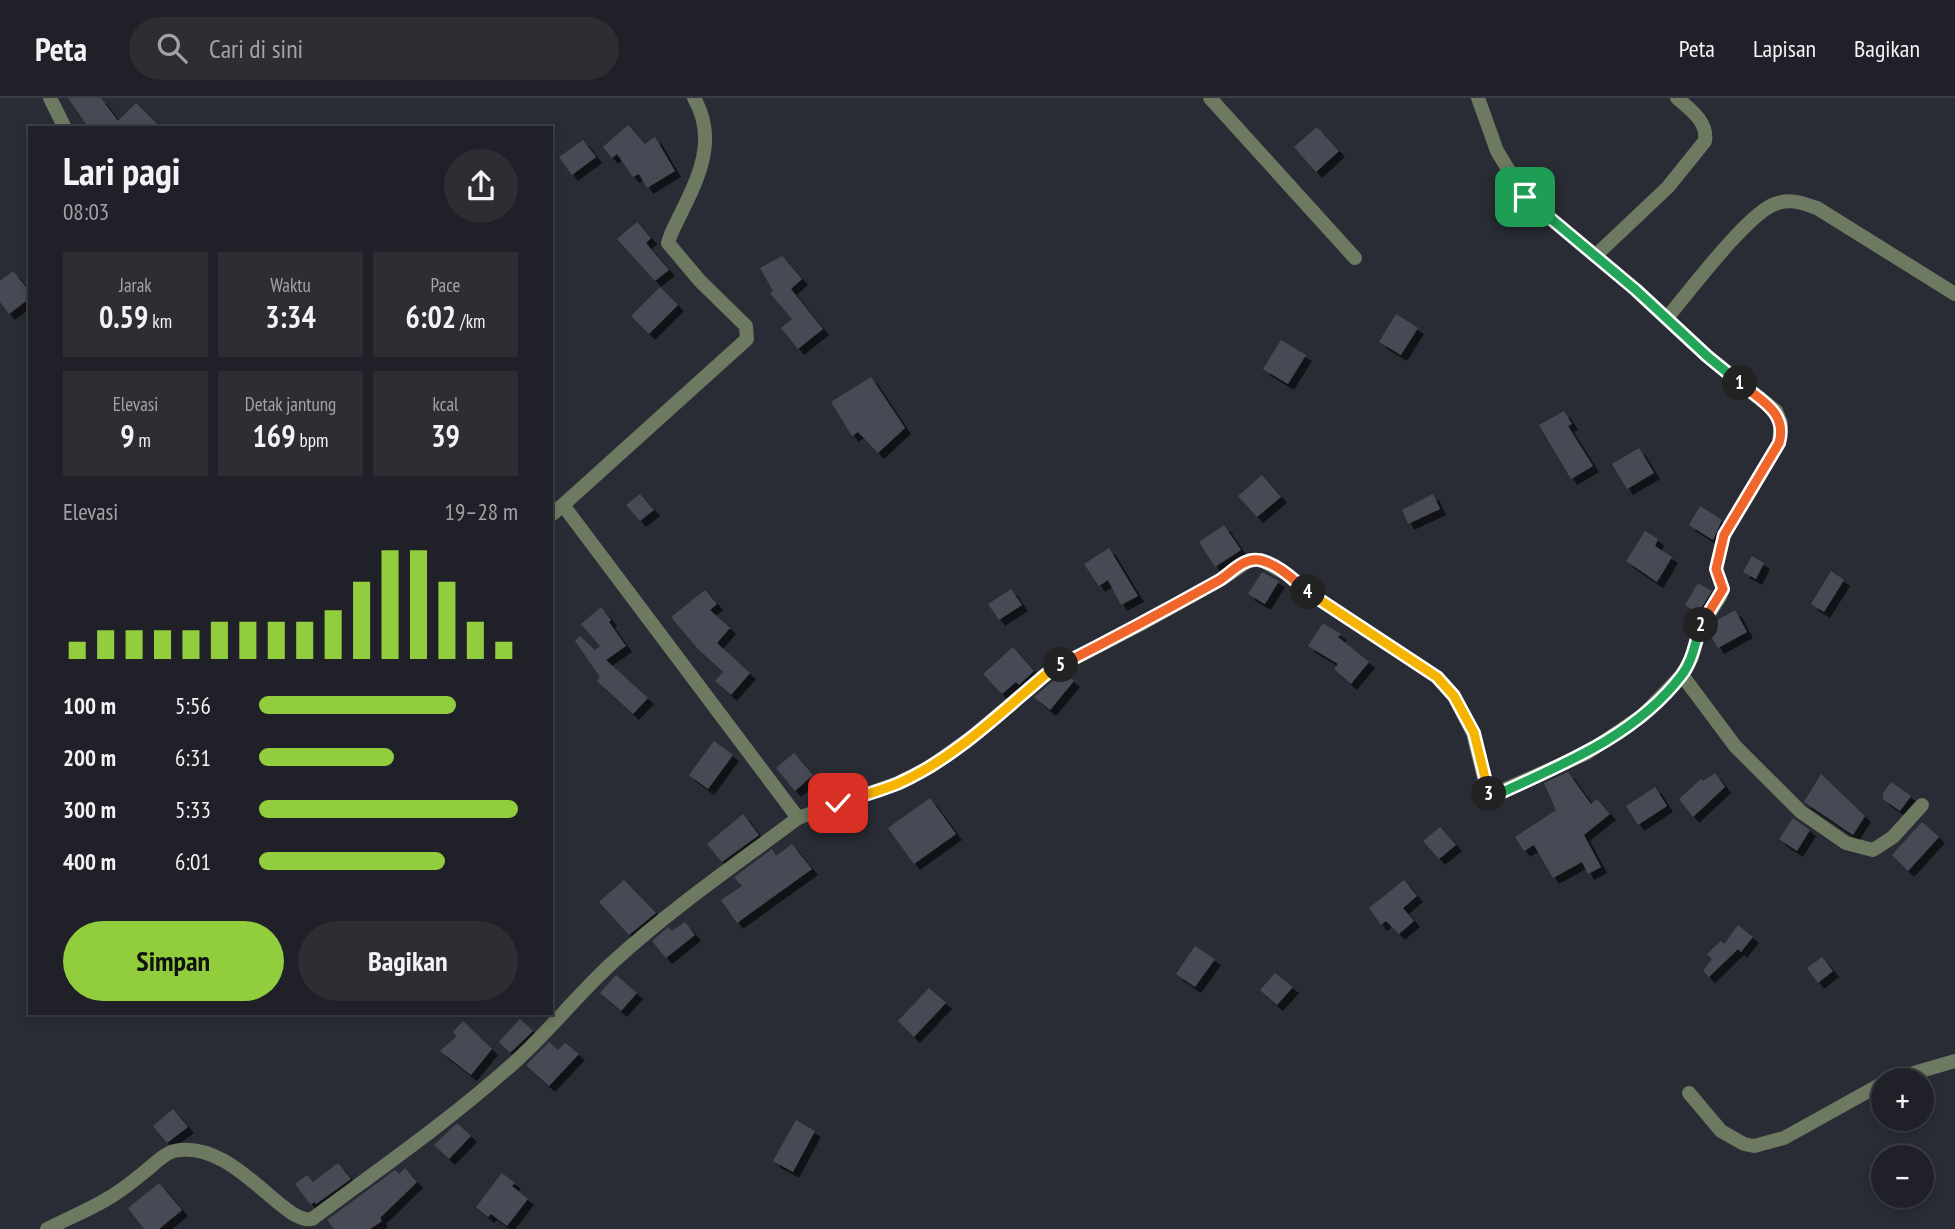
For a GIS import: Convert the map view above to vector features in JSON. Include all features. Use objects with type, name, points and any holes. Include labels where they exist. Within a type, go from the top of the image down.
[{"type":"street","points":[[50,98],[64,126]]},
{"type":"street","points":[[694,98],[706,139],[705,157],[701,173],[668,243],[700,281],[746,326],[747,338],[557,510],[797,818]]},
{"type":"street","points":[[1210,98],[1355,258]]},
{"type":"street","points":[[47,1229],[117,1193],[171,1151],[193,1149],[232,1165],[248,1175],[300,1219],[312,1219],[435,1127],[499,1075],[532,1046],[585,988],[629,948],[797,818],[898,783],[930,767],[973,736],[1050,671],[1157,616],[1223,579],[1250,560],[1261,560],[1288,575],[1309,593],[1437,677],[1454,696],[1474,733],[1487,790],[1492,795],[1587,753],[1643,715],[1682,675],[1692,657],[1701,626],[1723,589],[1716,569],[1724,535],[1779,443],[1782,429],[1776,411],[1707,356],[1667,318],[1525,197],[1497,151],[1478,98]]},
{"type":"street","points":[[1595,256],[1668,187],[1706,141],[1703,124],[1677,98]]},
{"type":"street","points":[[1667,318],[1753,217],[1776,203],[1789,201],[1817,208],[1955,294]]},
{"type":"street","points":[[1682,675],[1735,746],[1764,776],[1801,812],[1846,843],[1873,850],[1893,837],[1914,817],[1922,805]]},
{"type":"street","points":[[1931,1068],[1955,1061]]},
{"type":"street","points":[[1689,1093],[1721,1131],[1744,1144],[1754,1146],[1784,1138],[1871,1090]]},
{"type":"building","points":[[68,98],[101,98],[118,121],[136,103],[159,126],[88,126]]},
{"type":"building","points":[[628,125],[645,144],[655,137],[675,171],[647,188],[639,174],[633,177],[617,154],[612,158],[603,147]]},
{"type":"building","points":[[1317,127],[1339,151],[1316,172],[1294,147]]},
{"type":"building","points":[[583,140],[596,157],[572,175],[559,157]]},
{"type":"building","points":[[637,222],[651,238],[646,243],[669,270],[655,281],[617,239]]},
{"type":"building","points":[[782,256],[802,279],[791,289],[823,329],[798,349],[781,328],[792,319],[770,293],[773,291],[760,268]]},
{"type":"building","points":[[13,271],[28,290],[28,300],[9,314],[0,302],[0,281]]},
{"type":"building","points":[[660,287],[678,305],[649,334],[631,316]]},
{"type":"building","points":[[1396,314],[1418,328],[1401,355],[1379,342]]},
{"type":"building","points":[[1281,340],[1306,355],[1288,384],[1263,369]]},
{"type":"building","points":[[871,377],[905,428],[878,453],[858,432],[852,436],[831,402]]},
{"type":"building","points":[[1564,411],[1572,424],[1568,426],[1593,466],[1571,479],[1539,425]]},
{"type":"building","points":[[1639,448],[1654,473],[1627,489],[1612,464]]},
{"type":"building","points":[[1262,475],[1281,497],[1257,517],[1238,496]]},
{"type":"building","points":[[640,494],[654,510],[640,521],[626,505]]},
{"type":"building","points":[[1433,494],[1440,509],[1408,524],[1402,510]]},
{"type":"building","points":[[1700,506],[1722,520],[1713,540],[1689,525]]},
{"type":"building","points":[[1224,525],[1241,550],[1215,567],[1199,542]]},
{"type":"building","points":[[1645,531],[1658,539],[1655,546],[1672,557],[1657,582],[1626,561]]},
{"type":"building","points":[[1109,548],[1138,596],[1121,605],[1108,580],[1099,586],[1084,564]]},
{"type":"building","points":[[1752,556],[1764,563],[1756,579],[1743,572]]},
{"type":"building","points":[[1831,571],[1844,580],[1824,612],[1811,604]]},
{"type":"building","points":[[1262,572],[1279,581],[1265,604],[1248,594]]},
{"type":"building","points":[[1698,583],[1712,591],[1698,613],[1685,605]]},
{"type":"building","points":[[1011,589],[1022,605],[999,620],[988,604]]},
{"type":"building","points":[[705,590],[717,604],[710,610],[730,628],[717,643],[750,673],[731,695],[715,681],[723,672],[698,649],[671,617]]},
{"type":"building","points":[[601,607],[626,646],[606,660],[648,698],[633,714],[597,681],[600,677],[575,641],[580,636],[595,650],[600,646],[581,624]]},
{"type":"building","points":[[1735,610],[1747,632],[1718,648],[1709,633],[1710,630],[1716,621]]},
{"type":"building","points":[[1323,623],[1341,634],[1338,637],[1369,662],[1351,684],[1334,669],[1338,664],[1308,646]]},
{"type":"building","points":[[1013,647],[1034,671],[1019,685],[1016,682],[1002,694],[983,674]]},
{"type":"building","points":[[1065,674],[1074,681],[1050,710],[1034,697]]},
{"type":"building","points":[[714,741],[733,755],[708,789],[689,775]]},
{"type":"building","points":[[794,753],[813,775],[795,791],[776,768]]},
{"type":"building","points":[[1568,772],[1591,804],[1597,799],[1610,814],[1584,835],[1601,867],[1588,874],[1582,862],[1553,878],[1534,845],[1524,851],[1515,837],[1556,810],[1544,783]]},
{"type":"building","points":[[1715,773],[1725,787],[1693,817],[1679,799],[1701,779],[1703,781]]},
{"type":"building","points":[[1821,774],[1865,816],[1853,835],[1804,802]]},
{"type":"building","points":[[1891,782],[1911,796],[1900,811],[1883,799],[1883,793]]},
{"type":"building","points":[[1655,787],[1667,806],[1638,825],[1626,806]]},
{"type":"building","points":[[930,798],[956,834],[914,864],[888,828]]},
{"type":"building","points":[[743,814],[759,835],[722,862],[707,844]]},
{"type":"building","points":[[1793,818],[1810,830],[1797,851],[1779,839]]},
{"type":"building","points":[[1922,822],[1939,837],[1908,871],[1892,855]]},
{"type":"building","points":[[1440,827],[1456,845],[1439,859],[1423,841]]},
{"type":"building","points":[[792,844],[812,869],[737,923],[721,900],[742,886],[734,877],[772,849],[776,856]]},
{"type":"building","points":[[624,880],[656,913],[629,935],[599,902]]},
{"type":"building","points":[[1404,880],[1417,896],[1403,908],[1414,921],[1399,934],[1386,921],[1381,925],[1369,908]]},
{"type":"building","points":[[685,922],[695,935],[666,958],[652,941],[668,927],[672,931]]},
{"type":"building","points":[[1738,925],[1753,937],[1741,952],[1738,949],[1709,977],[1703,971],[1712,959],[1707,954],[1721,941],[1724,944]]},
{"type":"building","points":[[1195,946],[1215,959],[1195,987],[1176,974]]},
{"type":"building","points":[[1822,957],[1833,971],[1818,983],[1807,968]]},
{"type":"building","points":[[1275,973],[1293,987],[1277,1005],[1260,990]]},
{"type":"building","points":[[616,975],[637,993],[621,1011],[600,993]]},
{"type":"building","points":[[929,988],[946,1003],[914,1037],[898,1021]]},
{"type":"building","points":[[520,1019],[533,1031],[510,1053],[499,1042]]},
{"type":"building","points":[[463,1021],[492,1049],[471,1075],[440,1051],[457,1036],[453,1032]]},
{"type":"building","points":[[549,1042],[558,1050],[565,1043],[579,1054],[549,1086],[526,1065]]},
{"type":"building","points":[[173,1109],[188,1127],[167,1143],[153,1126]]},
{"type":"building","points":[[796,1120],[815,1131],[793,1172],[773,1161]]},
{"type":"building","points":[[457,1123],[471,1136],[449,1159],[434,1145]]},
{"type":"building","points":[[338,1163],[351,1179],[311,1205],[295,1184],[307,1175],[313,1182]]},
{"type":"building","points":[[405,1168],[417,1182],[380,1218],[382,1221],[370,1229],[334,1229],[327,1220],[395,1170],[399,1174]]},
{"type":"building","points":[[502,1173],[515,1183],[512,1186],[528,1199],[507,1226],[491,1214],[488,1217],[476,1207]]},
{"type":"building","points":[[159,1183],[182,1210],[159,1229],[144,1229],[128,1208]]},
{"type":"route","points":[[838,803],[898,783],[930,767],[973,736],[1050,671],[1146,622],[1223,579],[1250,560],[1261,560],[1288,575],[1309,593],[1437,677],[1454,696],[1474,733],[1490,794],[1496,795],[1587,753],[1643,715],[1682,675],[1692,657],[1701,626],[1723,589],[1716,569],[1724,535],[1779,443],[1781,423],[1776,411],[1707,356],[1636,290],[1525,197]]}]
